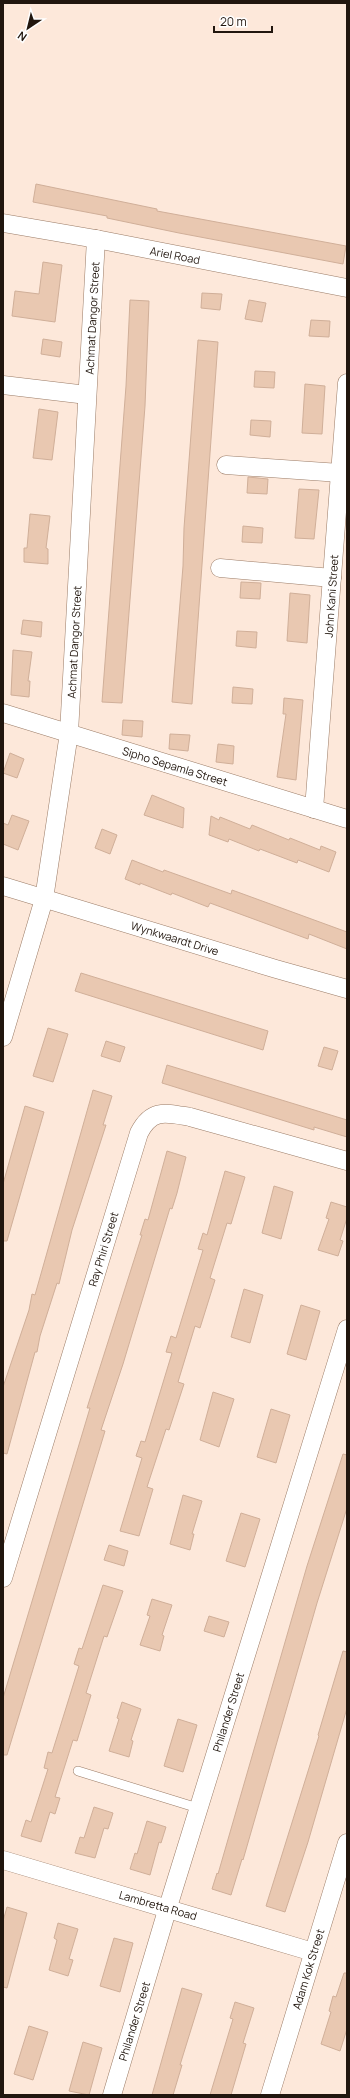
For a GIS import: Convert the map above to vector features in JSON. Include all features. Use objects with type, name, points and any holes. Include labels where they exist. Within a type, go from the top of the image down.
[{"type":"street","name":"Ariel Road","points":[[3,223],[96,239],[347,288]]},
{"type":"street","name":"Achmat Dangor Street","points":[[3,1037],[44,899],[69,733],[96,239]]},
{"type":"street","name":"John Kani Street","points":[[314,808],[347,383]]},
{"type":"street","points":[[3,385],[88,395]]},
{"type":"street","points":[[226,465],[340,473]]},
{"type":"street","points":[[220,568],[332,578]]},
{"type":"street","name":"Sipho Sepamla Street","points":[[3,713],[347,819]]},
{"type":"street","name":"Wynkwaardt Drive","points":[[3,886],[276,969],[347,989]]},
{"type":"street","name":"Ray Phiri Street","points":[[3,1578],[139,1133],[144,1123],[151,1116],[167,1113],[190,1117],[347,1161]]},
{"type":"street","name":"Philander Street","points":[[112,2095],[198,1808],[347,1329]]},
{"type":"street","name":"Adam Kok Street","points":[[270,2095],[347,1843]]},
{"type":"street","name":"Lambretta Road","points":[[3,1860],[168,1907],[313,1952]]},
{"type":"lane","points":[[78,1771],[198,1808]]},
{"type":"building","points":[[36,184],[157,209],[157,211],[346,246],[343,264],[179,233],[107,218],[107,216],[33,202]]},
{"type":"building","points":[[43,262],[62,265],[55,322],[12,316],[15,291],[39,294]]},
{"type":"building","points":[[202,293],[222,294],[220,310],[201,308]]},
{"type":"building","points":[[130,300],[149,301],[145,406],[122,703],[102,702],[126,386]]},
{"type":"building","points":[[249,300],[266,303],[262,322],[245,319]]},
{"type":"building","points":[[311,320],[330,321],[329,337],[309,336]]},
{"type":"building","points":[[43,339],[62,342],[60,357],[41,354]]},
{"type":"building","points":[[198,340],[218,342],[192,704],[172,702],[183,566],[184,528]]},
{"type":"building","points":[[255,371],[275,372],[274,388],[254,387]]},
{"type":"building","points":[[305,384],[325,386],[322,434],[302,433]]},
{"type":"building","points":[[39,409],[58,412],[52,460],[33,458]]},
{"type":"building","points":[[251,420],[271,421],[270,437],[250,435]]},
{"type":"building","points":[[248,477],[268,479],[267,494],[247,493]]},
{"type":"building","points":[[299,489],[319,490],[314,539],[295,538]]},
{"type":"building","points":[[30,514],[50,516],[46,548],[48,549],[48,564],[24,562],[24,548],[27,548]]},
{"type":"building","points":[[243,526],[263,528],[262,543],[242,542]]},
{"type":"building","points":[[241,582],[261,583],[260,599],[240,598]]},
{"type":"building","points":[[290,593],[310,595],[307,643],[287,641]]},
{"type":"building","points":[[23,620],[42,622],[41,637],[21,634]]},
{"type":"building","points":[[237,631],[257,632],[256,648],[236,646]]},
{"type":"building","points":[[13,650],[32,652],[28,681],[30,681],[29,697],[11,695]]},
{"type":"building","points":[[233,687],[253,689],[252,704],[232,703]]},
{"type":"building","points":[[284,698],[303,700],[296,780],[277,777],[286,714],[283,714]]},
{"type":"building","points":[[123,720],[143,721],[142,737],[122,735]]},
{"type":"building","points":[[170,734],[190,735],[188,751],[169,749]]},
{"type":"building","points":[[218,744],[234,746],[233,764],[216,762]]},
{"type":"building","points":[[10,753],[24,759],[17,778],[3,773]]},
{"type":"building","points":[[152,795],[184,808],[183,828],[144,815]]},
{"type":"building","points":[[12,815],[29,821],[18,850],[3,844],[3,823],[8,825]]},
{"type":"building","points":[[211,816],[219,820],[220,817],[250,829],[252,825],[289,840],[290,838],[320,850],[321,846],[336,852],[329,872],[298,860],[297,863],[260,849],[259,851],[229,839],[228,842],[209,835]]},
{"type":"building","points":[[102,829],[117,835],[110,854],[95,848]]},
{"type":"building","points":[[132,860],[163,872],[164,870],[231,894],[232,890],[347,932],[347,949],[309,934],[308,939],[210,903],[208,907],[172,893],[171,895],[125,879]]},
{"type":"building","points":[[81,973],[268,1031],[263,1050],[75,991]]},
{"type":"building","points":[[48,1028],[68,1034],[53,1082],[33,1076]]},
{"type":"building","points":[[106,1041],[125,1047],[120,1062],[101,1056]]},
{"type":"building","points":[[324,1047],[338,1051],[332,1070],[318,1066]]},
{"type":"building","points":[[167,1065],[347,1120],[347,1137],[314,1127],[314,1130],[162,1083]]},
{"type":"building","points":[[93,1090],[112,1096],[103,1125],[106,1125],[72,1230],[59,1284],[57,1283],[40,1336],[37,1352],[35,1352],[7,1454],[3,1453],[3,1387],[29,1310],[32,1294],[35,1295]]},
{"type":"building","points":[[25,1106],[44,1112],[7,1241],[3,1241],[3,1184]]},
{"type":"building","points":[[167,1151],[186,1157],[177,1193],[172,1209],[170,1208],[123,1364],[101,1430],[105,1431],[7,1755],[3,1755],[3,1698],[90,1408],[87,1408],[142,1235],[140,1235],[145,1219],[148,1220]]},
{"type":"building","points":[[225,1171],[245,1177],[231,1224],[227,1223],[210,1278],[215,1280],[200,1328],[195,1326],[178,1382],[184,1384],[169,1430],[166,1429],[147,1487],[153,1489],[139,1536],[120,1531],[142,1458],[136,1456],[141,1441],[145,1442],[172,1353],[166,1352],[171,1336],[176,1338],[203,1250],[198,1249],[203,1233],[207,1235]]},
{"type":"building","points":[[274,1186],[293,1192],[281,1239],[262,1233]]},
{"type":"building","points":[[331,1202],[347,1207],[347,1218],[340,1240],[343,1241],[338,1256],[318,1250],[329,1219],[326,1218]]},
{"type":"building","points":[[244,1289],[263,1295],[250,1343],[231,1337]]},
{"type":"building","points":[[301,1305],[320,1311],[306,1360],[287,1354]]},
{"type":"building","points":[[213,1392],[234,1399],[219,1447],[200,1440]]},
{"type":"building","points":[[271,1409],[290,1415],[276,1463],[257,1457]]},
{"type":"building","points":[[343,1454],[347,1455],[347,1508],[317,1603],[243,1860],[242,1859],[231,1895],[212,1889],[217,1873],[218,1874],[307,1566]]},
{"type":"building","points":[[183,1495],[202,1501],[192,1534],[194,1534],[190,1550],[170,1544]]},
{"type":"building","points":[[241,1513],[260,1519],[245,1567],[226,1561]]},
{"type":"building","points":[[109,1545],[128,1551],[124,1566],[104,1560]]},
{"type":"building","points":[[103,1585],[123,1591],[107,1637],[104,1636],[86,1693],[91,1695],[77,1741],[73,1740],[55,1797],[60,1798],[55,1814],[50,1812],[41,1842],[21,1836],[26,1820],[31,1822],[48,1769],[44,1768],[48,1752],[52,1753],[79,1666],[74,1664],[79,1648],[82,1649]]},
{"type":"building","points":[[152,1599],[172,1605],[162,1635],[164,1636],[160,1651],[140,1645],[150,1616],[147,1615]]},
{"type":"building","points":[[209,1616],[229,1622],[224,1637],[204,1631]]},
{"type":"building","points":[[343,1651],[347,1652],[347,1708],[308,1842],[285,1912],[266,1906],[319,1736],[318,1735]]},
{"type":"building","points":[[122,1702],[141,1709],[131,1740],[133,1741],[129,1757],[109,1751],[119,1719],[117,1718]]},
{"type":"building","points":[[178,1719],[197,1725],[183,1772],[164,1766]]},
{"type":"building","points":[[94,1807],[113,1813],[108,1829],[104,1828],[95,1858],[75,1853],[80,1837],[84,1838]]},
{"type":"building","points":[[147,1821],[166,1827],[161,1843],[159,1842],[150,1875],[130,1869],[135,1853],[137,1854]]},
{"type":"building","points":[[7,1907],[27,1913],[7,1988],[3,1987],[3,1921]]},
{"type":"building","points":[[58,1923],[78,1929],[69,1959],[73,1960],[68,1976],[49,1970],[57,1940],[54,1938]]},
{"type":"building","points":[[114,1938],[133,1943],[120,1992],[100,1986]]},
{"type":"building","points":[[344,1973],[347,1973],[347,2029],[340,2051],[321,2044],[331,2012],[329,2011],[333,1996],[336,1997]]},
{"type":"building","points":[[182,1988],[202,1994],[180,2065],[182,2065],[173,2095],[152,2095]]},
{"type":"building","points":[[235,2002],[254,2008],[243,2043],[246,2044],[231,2095],[210,2095],[233,2019],[230,2018]]},
{"type":"building","points":[[29,2026],[48,2032],[33,2080],[14,2074]]},
{"type":"building","points":[[83,2042],[102,2048],[89,2095],[69,2091]]}]
